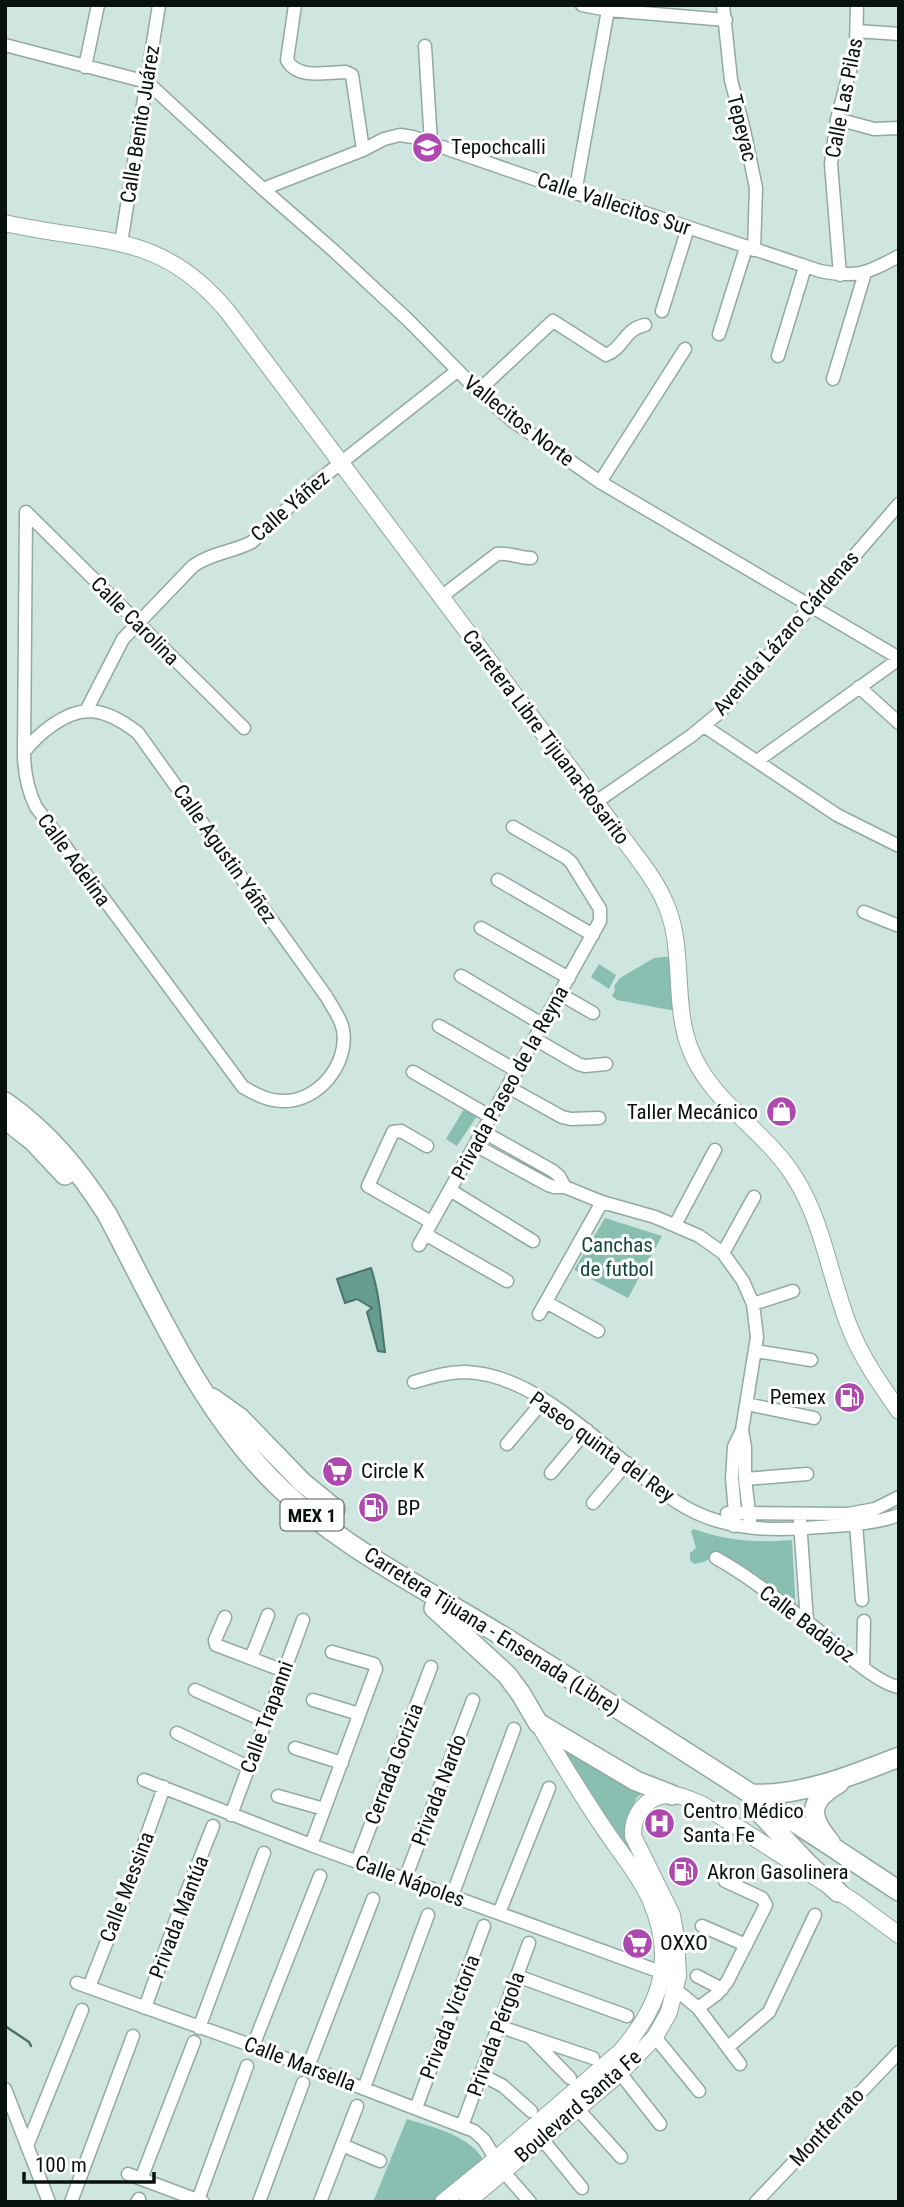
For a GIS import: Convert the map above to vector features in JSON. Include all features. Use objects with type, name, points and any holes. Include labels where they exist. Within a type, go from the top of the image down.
[{"type":"highway","name":"Carretera Tijuana - Ensenada (Libre)","points":[[5,1102],[54,1143],[93,1192],[204,1393],[249,1455],[271,1479],[321,1522],[385,1565],[512,1642],[899,1891]]},
{"type":"highway","name":"Carretera Tijuana - Ensenada (Libre)","points":[[5,1119],[56,1165],[90,1210],[201,1409],[245,1467],[276,1498],[316,1532],[899,1903]]},
{"type":"highway","points":[[204,1393],[232,1410],[302,1482],[335,1509]]},
{"type":"highway","points":[[434,1608],[508,1675],[538,1723],[636,1781],[672,1795]]},
{"type":"highway","points":[[750,1794],[788,1791],[855,1774],[899,1758]]},
{"type":"highway","points":[[837,1851],[818,1827],[813,1812],[819,1797],[825,1791],[855,1774]]},
{"type":"highway","points":[[761,1814],[838,1892]]},
{"type":"main road","name":"Carretera Libre Tijuana-Rosarito","points":[[5,223],[141,248],[186,271],[211,291],[341,462],[651,877],[670,914],[683,1027],[697,1065],[717,1093],[759,1134],[795,1178],[814,1217],[849,1325],[864,1357],[899,1411]]},
{"type":"main road","name":"Boulevard Santa Fe","points":[[538,1723],[583,1798],[650,1885]]},
{"type":"main road","name":"Boulevard Santa Fe","points":[[443,2202],[542,2139],[620,2073],[655,2037],[669,2012],[672,1980],[649,1898],[650,1885],[633,1836],[633,1822],[638,1811],[648,1802],[672,1795]]},
{"type":"main road","points":[[672,1795],[702,1805],[880,1919],[899,1935]]},
{"type":"main road","name":"Boulevard Santa Fe","points":[[467,2202],[500,2165],[621,2051],[672,1980]]},
{"type":"street","points":[[85,67],[98,5]]},
{"type":"street","name":"Calle Benito Juárez","points":[[121,243],[159,5]]},
{"type":"street","points":[[295,5],[288,60],[293,69],[301,73],[346,72],[352,75],[363,150]]},
{"type":"street","points":[[582,5],[608,10],[726,20]]},
{"type":"street","name":"Tepeyac","points":[[719,334],[750,249],[755,188],[731,80],[723,5]]},
{"type":"street","name":"Calle Las Pilas","points":[[840,275],[830,179],[837,119],[850,76],[858,31],[856,5]]},
{"type":"street","points":[[575,193],[608,10]]},
{"type":"street","points":[[858,31],[899,34]]},
{"type":"street","points":[[5,45],[147,82],[262,189]]},
{"type":"street","points":[[425,46],[431,143]]},
{"type":"street","points":[[837,119],[874,129],[899,128]]},
{"type":"street","name":"Calle Vallecitos Sur","points":[[262,189],[363,150],[384,139],[400,135],[805,267],[840,275],[866,273],[899,256]]},
{"type":"street","name":"Vallecitos Norte","points":[[262,189],[344,260],[478,391],[529,434],[600,482],[899,658]]},
{"type":"street","points":[[662,311],[688,228]]},
{"type":"street","points":[[778,356],[805,267]]},
{"type":"street","points":[[833,379],[866,273]]},
{"type":"street","points":[[478,391],[553,321],[606,355],[614,352],[630,330],[645,325]]},
{"type":"street","points":[[600,482],[685,349]]},
{"type":"street","name":"Calle Yáñez","points":[[86,711],[123,639],[193,566],[202,559],[252,542],[341,462],[457,371]]},
{"type":"street","name":"Avenida Lázaro Cárdenas","points":[[596,802],[704,726],[742,687],[899,504]]},
{"type":"street","name":"Calle Carolina","points":[[26,512],[244,728]]},
{"type":"street","name":"Calle Adelina","points":[[26,512],[24,752],[25,778],[36,807],[243,1087],[271,1100],[285,1101],[299,1099],[316,1090]]},
{"type":"street","points":[[441,597],[497,554],[531,558]]},
{"type":"street","points":[[757,761],[899,658]]},
{"type":"street","points":[[859,687],[899,723]]},
{"type":"street","points":[[24,752],[33,740],[47,729],[86,711]]},
{"type":"street","name":"Calle Agustin Yáñez","points":[[86,711],[102,713],[138,733],[326,996],[339,1018],[343,1044],[339,1061],[331,1076],[316,1090]]},
{"type":"street","points":[[704,726],[837,815],[899,846]]},
{"type":"street","name":"Privada Paseo de la Reyna","points":[[425,1234],[600,921],[600,909],[571,862],[513,827]]},
{"type":"street","points":[[498,880],[593,935]]},
{"type":"street","points":[[864,912],[899,926]]},
{"type":"street","points":[[481,928],[569,978]]},
{"type":"street","points":[[461,976],[542,1024]]},
{"type":"street","points":[[559,994],[593,1013]]},
{"type":"street","points":[[439,1026],[517,1071]]},
{"type":"street","points":[[534,1039],[578,1064],[606,1064]]},
{"type":"street","points":[[413,1072],[491,1117]]},
{"type":"street","points":[[508,1087],[562,1117],[599,1118]]},
{"type":"street","points":[[427,1146],[401,1131],[393,1132],[368,1186],[425,1234],[507,1281]]},
{"type":"street","points":[[482,1131],[552,1171],[565,1187]]},
{"type":"street","points":[[475,1145],[548,1185],[565,1187],[699,1236],[723,1253],[743,1281],[757,1320],[756,1351],[742,1430],[734,1447],[734,1527]]},
{"type":"street","points":[[675,1225],[715,1150]]},
{"type":"street","points":[[450,1190],[533,1241]]},
{"type":"street","points":[[723,1253],[754,1197]]},
{"type":"street","points":[[539,1314],[602,1202]]},
{"type":"street","points":[[753,1304],[793,1291]]},
{"type":"street","points":[[545,1302],[598,1331]]},
{"type":"street","points":[[756,1351],[811,1360]]},
{"type":"street","name":"Paseo quinta del Rey","points":[[414,1382],[450,1373],[480,1374],[519,1387],[544,1400],[587,1430],[685,1507],[734,1527],[749,1529],[800,1522]]},
{"type":"street","points":[[507,1444],[544,1400]]},
{"type":"street","points":[[747,1404],[814,1418]]},
{"type":"street","points":[[551,1473],[587,1430]]},
{"type":"street","points":[[742,1430],[749,1529]]},
{"type":"street","points":[[593,1503],[626,1463]]},
{"type":"street","points":[[746,1479],[807,1474]]},
{"type":"street","points":[[706,1517],[735,1512],[800,1522],[856,1524],[877,1515],[899,1497]]},
{"type":"street","points":[[800,1522],[848,1514],[899,1515]]},
{"type":"street","points":[[800,1522],[807,1622]]},
{"type":"street","points":[[856,1524],[862,1600]]},
{"type":"street","name":"Calle Badajoz","points":[[716,1558],[891,1686],[899,1687]]},
{"type":"street","points":[[250,1658],[268,1615]]},
{"type":"street","points":[[225,1618],[215,1644],[284,1671]]},
{"type":"street","name":"Calle Trapanni","points":[[231,1815],[303,1620]]},
{"type":"street","points":[[863,1666],[864,1621]]},
{"type":"street","points":[[311,1845],[376,1665],[332,1652]]},
{"type":"street","name":"Cerrada Gorizia","points":[[357,1861],[431,1667]]},
{"type":"street","points":[[195,1690],[265,1721]]},
{"type":"street","points":[[313,1700],[359,1714]]},
{"type":"street","name":"Privada Nardo","points":[[405,1879],[473,1700]]},
{"type":"street","points":[[452,1896],[514,1729]]},
{"type":"street","points":[[177,1733],[248,1767]]},
{"type":"street","points":[[296,1748],[342,1763]]},
{"type":"street","name":"Calle Nápoles","points":[[144,1780],[672,1980],[698,2008],[740,2064]]},
{"type":"street","name":"Calle Messina","points":[[83,1985],[128,1888],[164,1787]]},
{"type":"street","points":[[499,1913],[549,1788]]},
{"type":"street","points":[[278,1796],[324,1810]]},
{"type":"street","name":"Privada Mantúa","points":[[145,2008],[178,1914],[214,1826]]},
{"type":"street","points":[[199,2028],[264,1853]]},
{"type":"street","points":[[253,2046],[320,1876]]},
{"type":"street","points":[[698,2008],[722,1989],[766,1902],[725,1881]]},
{"type":"street","points":[[308,2067],[373,1899]]},
{"type":"street","points":[[364,2088],[428,1915]]},
{"type":"street","points":[[728,2047],[769,2012],[815,1915]]},
{"type":"street","name":"Privada Victoria","points":[[416,2108],[484,1926]]},
{"type":"street","points":[[702,1926],[746,1945]]},
{"type":"street","name":"Privada Pérgola","points":[[463,2126],[529,1943]]},
{"type":"street","points":[[517,1976],[627,2016]]},
{"type":"street","points":[[697,1976],[722,1989]]},
{"type":"street","name":"Calle Marsella","points":[[83,1985],[463,2126],[480,2135],[530,2202]]},
{"type":"street","points":[[27,2146],[82,2010]]},
{"type":"street","points":[[498,2026],[593,2058]]},
{"type":"street","points":[[71,2202],[133,2036]]},
{"type":"street","points":[[531,2037],[570,2078]]},
{"type":"street","points":[[655,2037],[698,2091]]},
{"type":"street","points":[[141,2179],[194,2042]]},
{"type":"street","name":"Montferrato","points":[[756,2202],[899,2052]]},
{"type":"street","points":[[128,2175],[201,2201],[247,2066]]},
{"type":"street","points":[[620,2073],[660,2124]]},
{"type":"street","points":[[480,2074],[503,2087],[531,2111]]},
{"type":"street","points":[[259,2202],[303,2083]]},
{"type":"street","points":[[5,2089],[49,2202]]},
{"type":"street","points":[[323,2201],[357,2106]]},
{"type":"street","points":[[577,2108],[621,2157]]},
{"type":"street","points":[[542,2139],[582,2188]]},
{"type":"street","points":[[342,2145],[380,2161]]},
{"type":"green space","points":[[673,956],[675,1011],[617,1000],[612,996],[614,986],[620,978],[654,958]]},
{"type":"green space","points":[[599,964],[616,975],[609,989],[591,977]]},
{"type":"green space","points":[[464,1109],[477,1116],[457,1146],[446,1139]]},
{"type":"green space","name":"Canchas de futbol","points":[[605,1218],[662,1236],[628,1298],[574,1270]]},
{"type":"green space","points":[[694,1529],[742,1540],[792,1540],[796,1612],[713,1556],[694,1564],[690,1560],[690,1553],[696,1548],[691,1531]]},
{"type":"green space","points":[[560,1746],[647,1791],[637,1797],[625,1824],[643,1876]]},
{"type":"green space","points":[[407,2119],[461,2139],[485,2162],[438,2202],[373,2202]]},
{"type":"shaded area","points":[[371,1268],[385,1352],[378,1351],[367,1312],[372,1308],[357,1299],[345,1303],[337,1279]]},
{"type":"waterway","points":[[5,2026],[31,2046]]},
{"type":"place","name":"Tepochcalli","points":[[428,147]]},
{"type":"place","name":"Taller Mecánico","points":[[781,1112]]},
{"type":"place","name":"Pemex","points":[[849,1397]]},
{"type":"place","name":"Circle K","points":[[338,1471]]},
{"type":"place","name":"BP","points":[[374,1508]]},
{"type":"place","name":"Centro Médico Santa Fe","points":[[660,1823]]},
{"type":"place","name":"Akron Gasolinera","points":[[684,1872]]},
{"type":"place","name":"OXXO","points":[[637,1943]]}]
